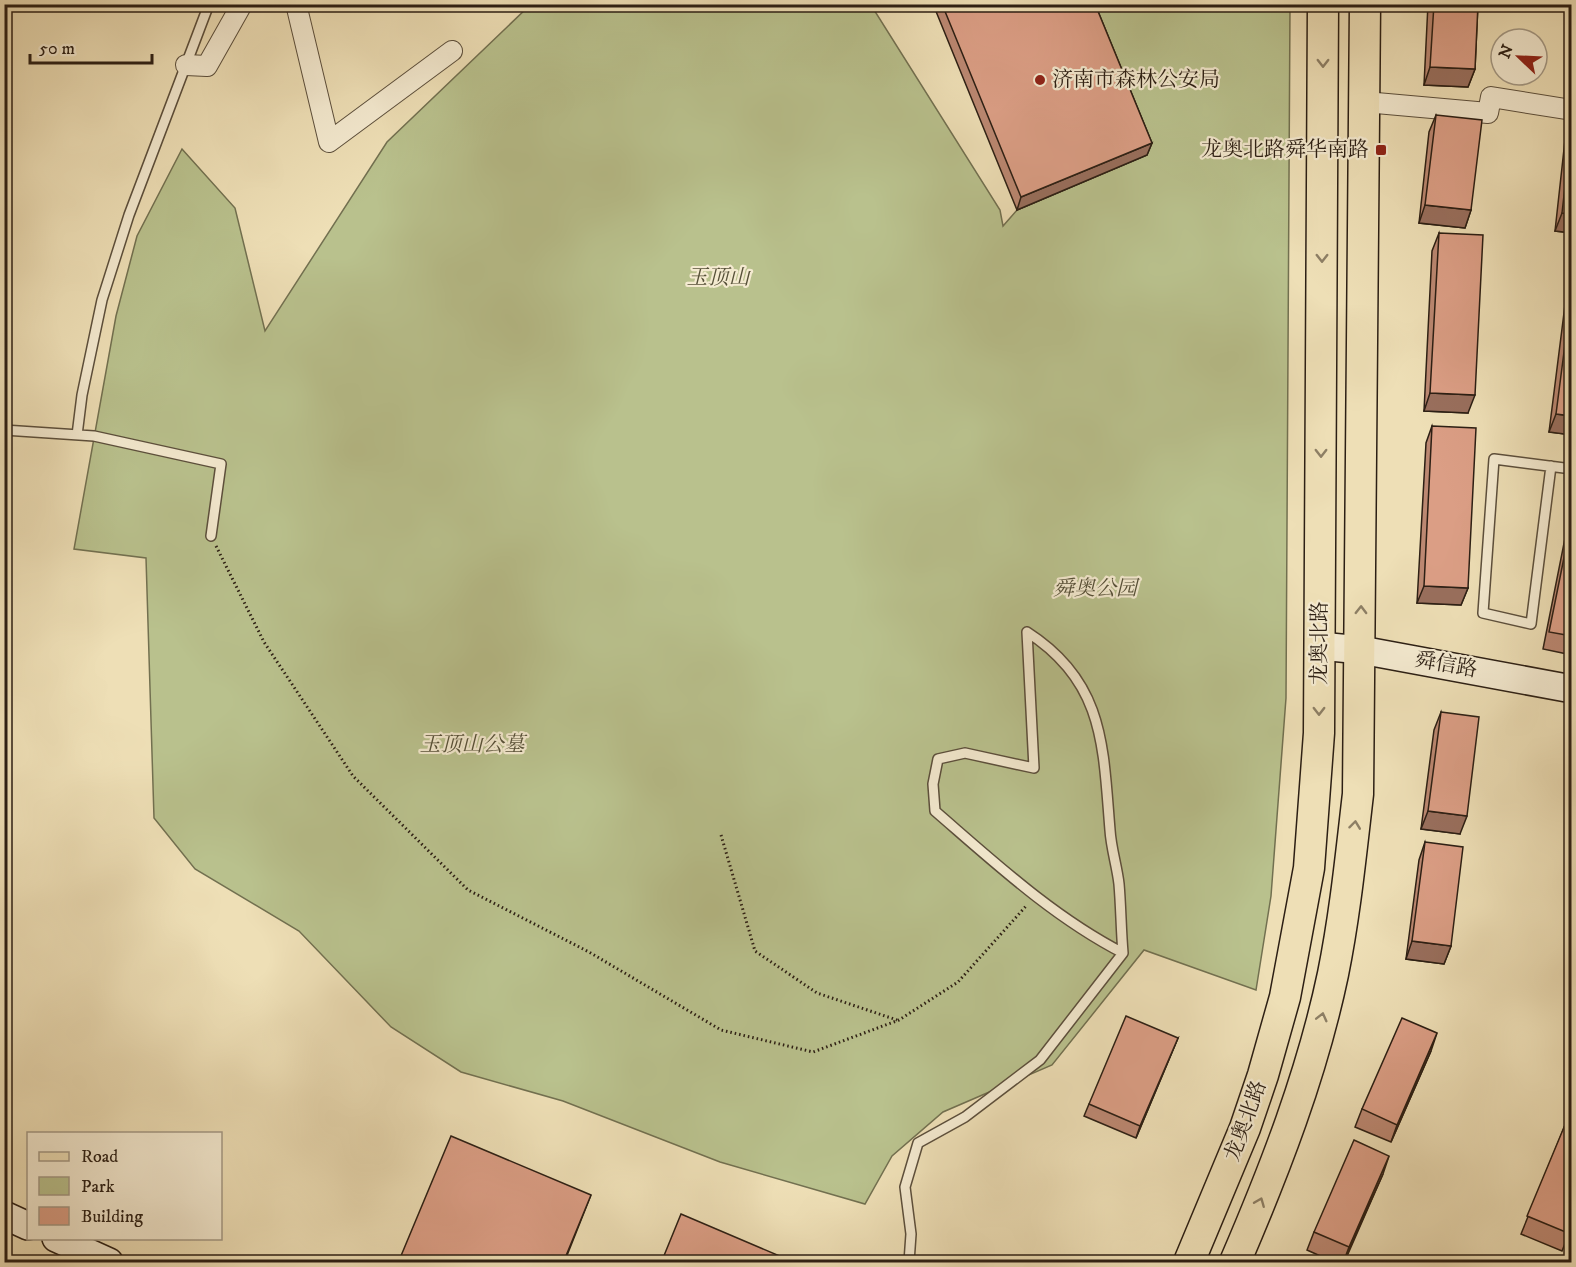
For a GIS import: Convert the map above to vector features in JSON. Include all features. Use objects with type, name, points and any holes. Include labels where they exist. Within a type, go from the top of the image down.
[{"type":"main road","name":"龙奥北路","points":[[1189,1263],[1245,1128],[1285,997],[1302,916],[1311,846],[1319,733],[1323,4]]},
{"type":"main road","name":"龙奥北路","points":[[1235,1263],[1280,1152],[1305,1080],[1333,974],[1345,906],[1358,794],[1365,4]]},
{"type":"street","points":[[186,65],[207,66],[242,4]]},
{"type":"street","points":[[296,4],[329,142],[452,51]]},
{"type":"street","points":[[1365,102],[1488,112],[1491,97],[1572,110]]},
{"type":"street","name":"舜信路","points":[[1320,646],[1360,650],[1572,689]]},
{"type":"street","points":[[4,1215],[27,1226]]},
{"type":"street","points":[[59,1240],[109,1263]]},
{"type":"lane","points":[[77,435],[82,395],[102,300],[129,215],[209,4]]},
{"type":"lane","points":[[4,430],[94,436],[221,464],[211,536]]},
{"type":"lane","points":[[1551,466],[1531,624],[1483,613],[1494,459],[1551,466],[1572,469]]},
{"type":"lane","points":[[909,1263],[911,1234],[905,1187],[918,1143],[965,1117],[1040,1060],[1123,953],[1119,884],[1110,830],[1109,802],[1097,726],[1090,700],[1064,659],[1027,632],[1034,768],[965,753],[938,759],[933,784],[935,811],[1083,932],[1123,953]]},
{"type":"path","points":[[211,536],[264,642],[353,776],[468,890],[588,952],[721,1030],[813,1052],[899,1020],[958,982],[1036,895]]},
{"type":"path","points":[[721,835],[755,951],[817,993],[899,1020]]},
{"type":"green space","points":[[537,4],[871,5],[1000,210],[1003,226],[1017,210],[1147,155],[1086,5],[1290,5],[1286,698],[1271,896],[1256,990],[1144,950],[1052,1065],[943,1112],[892,1156],[865,1204],[720,1162],[563,1101],[461,1072],[391,1027],[299,931],[195,869],[154,818],[146,558],[74,549],[116,316],[137,236],[182,149],[235,208],[265,331],[387,142],[528,7]]},
{"type":"building","name":"济南市森林公安局","points":[[942,4],[1095,4],[1152,143],[1021,197]]},
{"type":"building","points":[[1434,4],[1478,4],[1475,69],[1430,67]]},
{"type":"building","points":[[1436,115],[1482,120],[1471,210],[1425,205]]},
{"type":"building","points":[[1572,125],[1572,214],[1562,213]]},
{"type":"building","points":[[1439,233],[1483,235],[1475,395],[1430,393]]},
{"type":"building","points":[[1572,290],[1572,416],[1556,414]]},
{"type":"building","points":[[1432,426],[1476,428],[1468,588],[1424,586]]},
{"type":"building","points":[[1572,518],[1572,636],[1549,632]]},
{"type":"building","points":[[1441,712],[1479,717],[1467,816],[1428,811]]},
{"type":"building","points":[[1425,842],[1463,847],[1451,946],[1412,941]]},
{"type":"building","points":[[1126,1016],[1178,1038],[1140,1126],[1089,1104]]},
{"type":"building","points":[[1402,1018],[1437,1033],[1397,1125],[1362,1109]]},
{"type":"building","points":[[1572,1108],[1572,1224],[1568,1233],[1527,1216]]},
{"type":"building","points":[[451,1136],[591,1195],[563,1263],[398,1263]]},
{"type":"building","points":[[1354,1140],[1389,1156],[1349,1247],[1314,1232]]},
{"type":"building","points":[[681,1214],[796,1263],[661,1263]]},
{"type":"place","name":"济南市森林公安局","points":[[1040,80]]},
{"type":"place","name":"龙奥北路舜华南路","points":[[1381,150]]},
{"type":"park label","name":"玉顶山","points":[[718,278]]},
{"type":"park label","name":"舜奥公园","points":[[1095,589]]},
{"type":"park label","name":"玉顶山公墓","points":[[472,745]]}]
